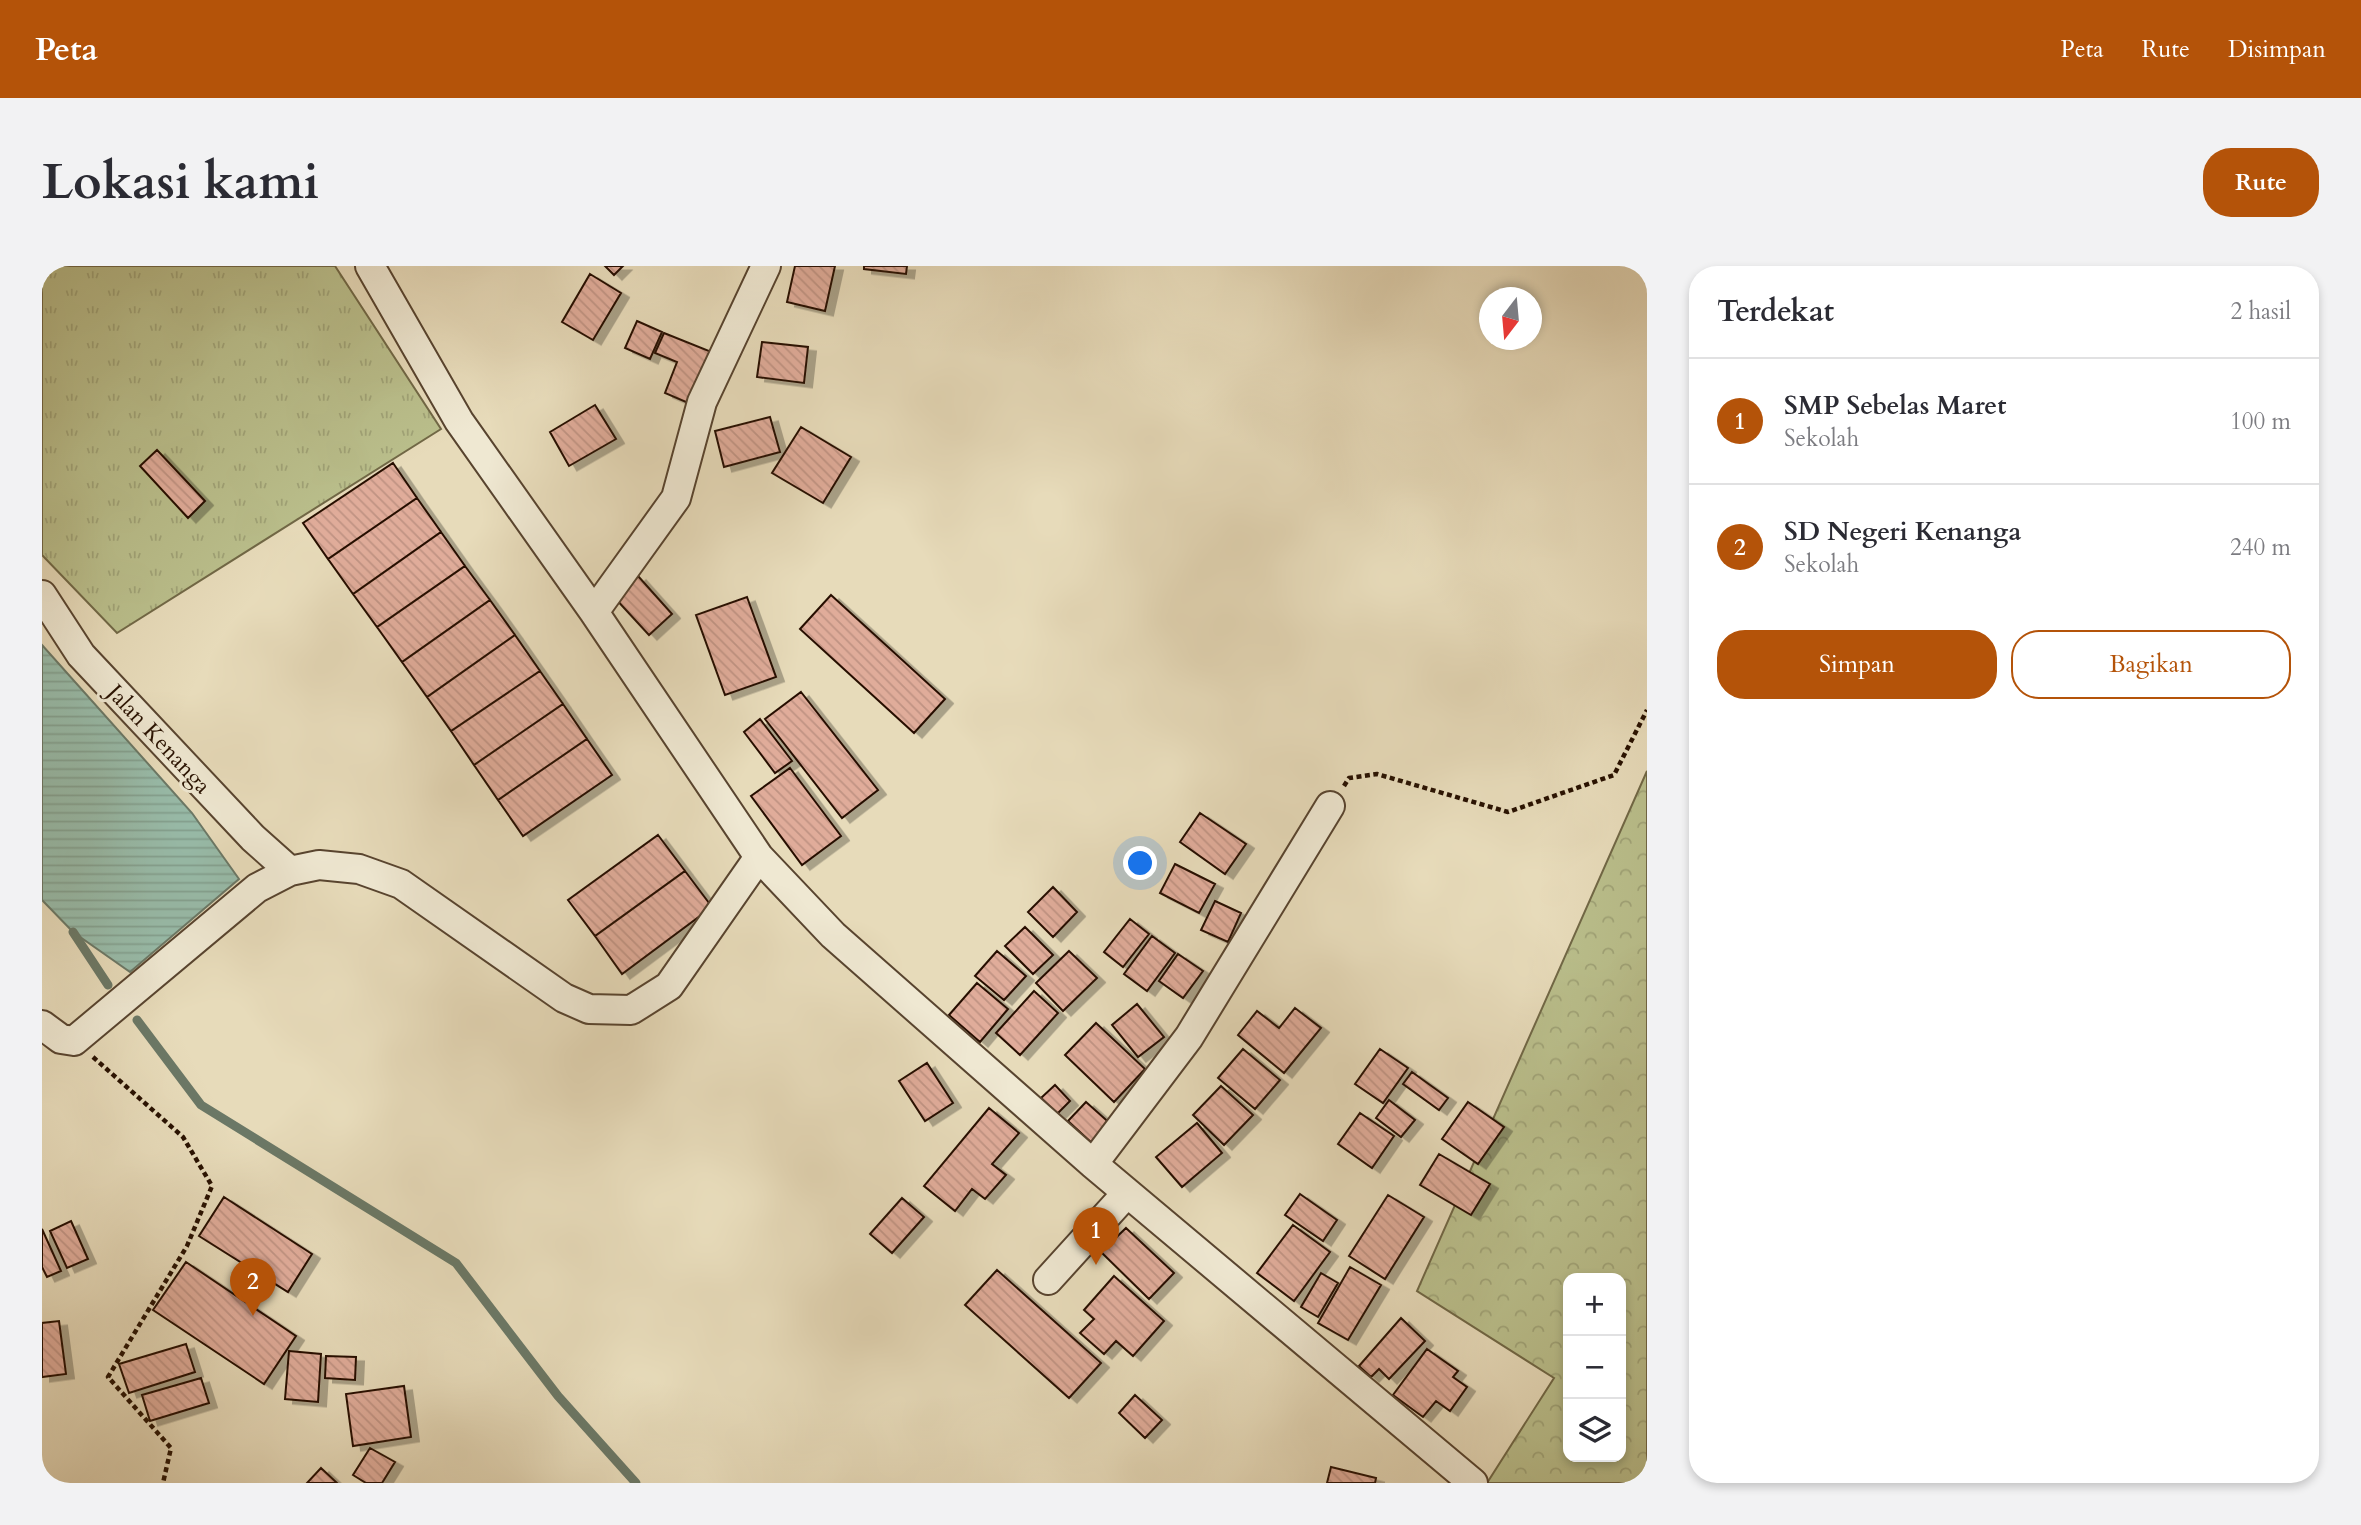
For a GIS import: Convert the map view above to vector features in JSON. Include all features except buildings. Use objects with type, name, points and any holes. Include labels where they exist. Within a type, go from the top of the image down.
[{"type":"street","points":[[370,266],[459,421],[594,611],[759,857],[834,935],[1093,1164],[1449,1473],[1473,1483]]},
{"type":"street","points":[[594,611],[676,498],[702,402],[766,266]]},
{"type":"street","name":"Jalan Kenanga","points":[[42,595],[81,655],[253,838],[289,871]]},
{"type":"street","points":[[1093,1164],[1189,1037],[1330,806]]},
{"type":"street","points":[[42,1025],[61,1039],[74,1041],[257,888],[289,871],[319,865],[359,869],[401,884],[564,998],[589,1009],[631,1010],[669,986],[759,857]]},
{"type":"street","points":[[1048,1280],[1127,1193]]},
{"type":"path","points":[[1330,806],[1349,778],[1377,774],[1508,812],[1614,775],[1647,710]]},
{"type":"path","points":[[74,1041],[183,1137],[212,1186],[187,1246],[108,1377],[171,1448],[163,1483]]},
{"type":"green space","points":[[42,266],[335,266],[441,429],[117,633],[42,555]]},
{"type":"green space","points":[[1647,771],[1647,1483],[1487,1483],[1554,1378],[1417,1291]]},
{"type":"shaded area","points":[[42,645],[192,813],[239,879],[130,972],[73,932],[42,900]]},
{"type":"waterway","points":[[73,932],[108,985]]},
{"type":"waterway","points":[[137,1020],[201,1105],[456,1263],[558,1396],[636,1483]]},
{"type":"place","name":"SMP Sebelas Maret","points":[[1096,1265]]},
{"type":"place","name":"SD Negeri Kenanga","points":[[253,1316]]}]
